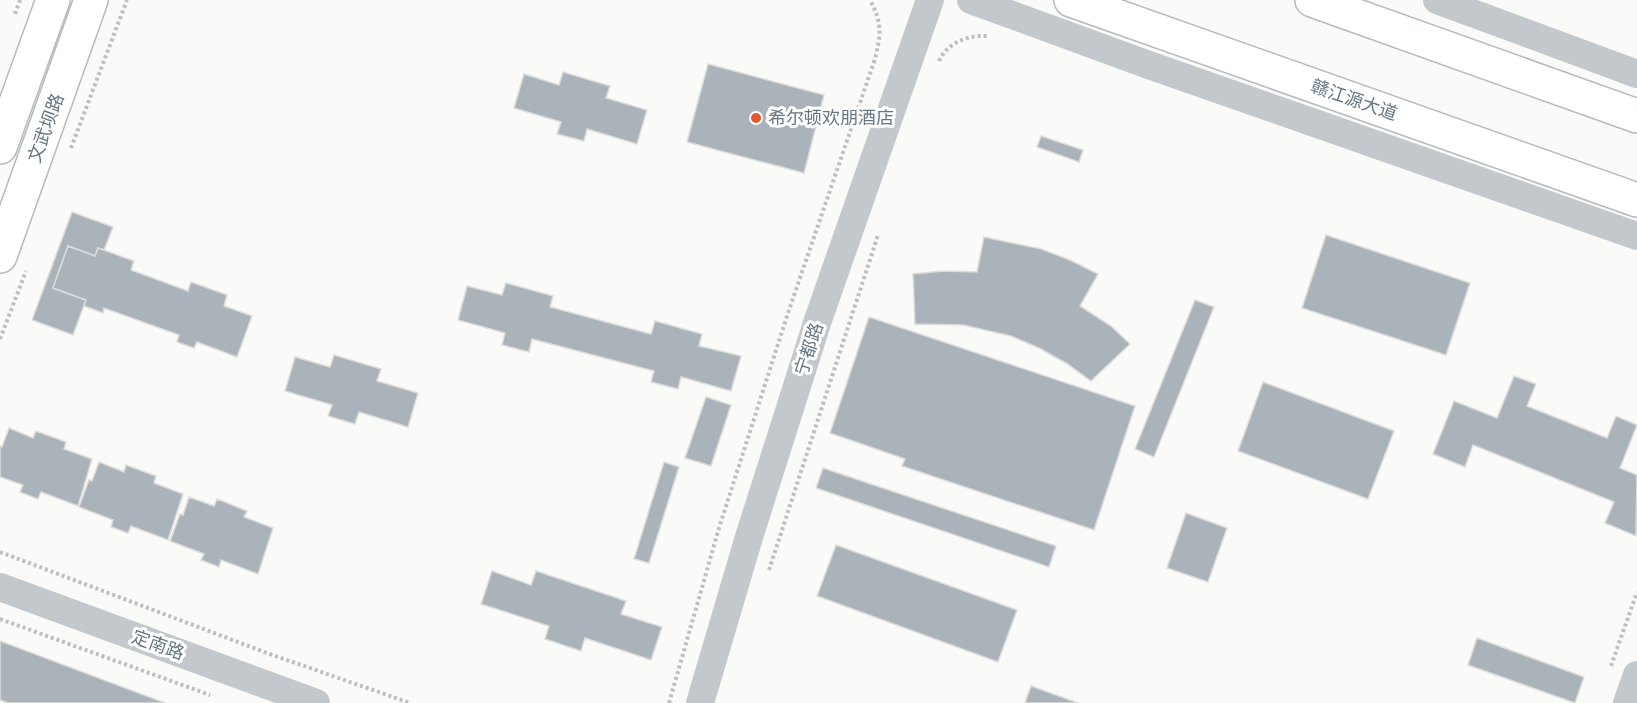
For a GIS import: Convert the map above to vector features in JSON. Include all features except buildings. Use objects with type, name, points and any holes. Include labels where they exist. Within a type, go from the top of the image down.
[{"type":"main road","name":"文武坝路","points":[[0,147],[53,0]]},
{"type":"main road","name":"文武坝路","points":[[0,256],[91,0]]},
{"type":"main road","name":"赣江源大道","points":[[1071,0],[1637,200]]},
{"type":"main road","points":[[1312,0],[1637,116]]},
{"type":"street","name":"宁都路","points":[[700,703],[749,537],[815,331],[930,0]]},
{"type":"street","points":[[971,0],[1637,237]]},
{"type":"street","points":[[1437,0],[1637,74]]},
{"type":"street","name":"定南路","points":[[0,587],[316,703]]},
{"type":"street","points":[[1627,703],[1637,675]]},
{"type":"path","points":[[669,703],[719,528],[788,313],[874,62],[881,37],[879,16],[870,0]]},
{"type":"path","points":[[937,65],[941,56],[954,44],[973,35],[997,36]]},
{"type":"path","points":[[767,578],[881,226]]},
{"type":"path","points":[[0,552],[267,653],[410,703]]},
{"type":"path","points":[[1609,670],[1637,592]]},
{"type":"path","points":[[0,619],[211,695]]},
{"type":"place","name":"希尔顿欢朋酒店","points":[[756,118]]}]
